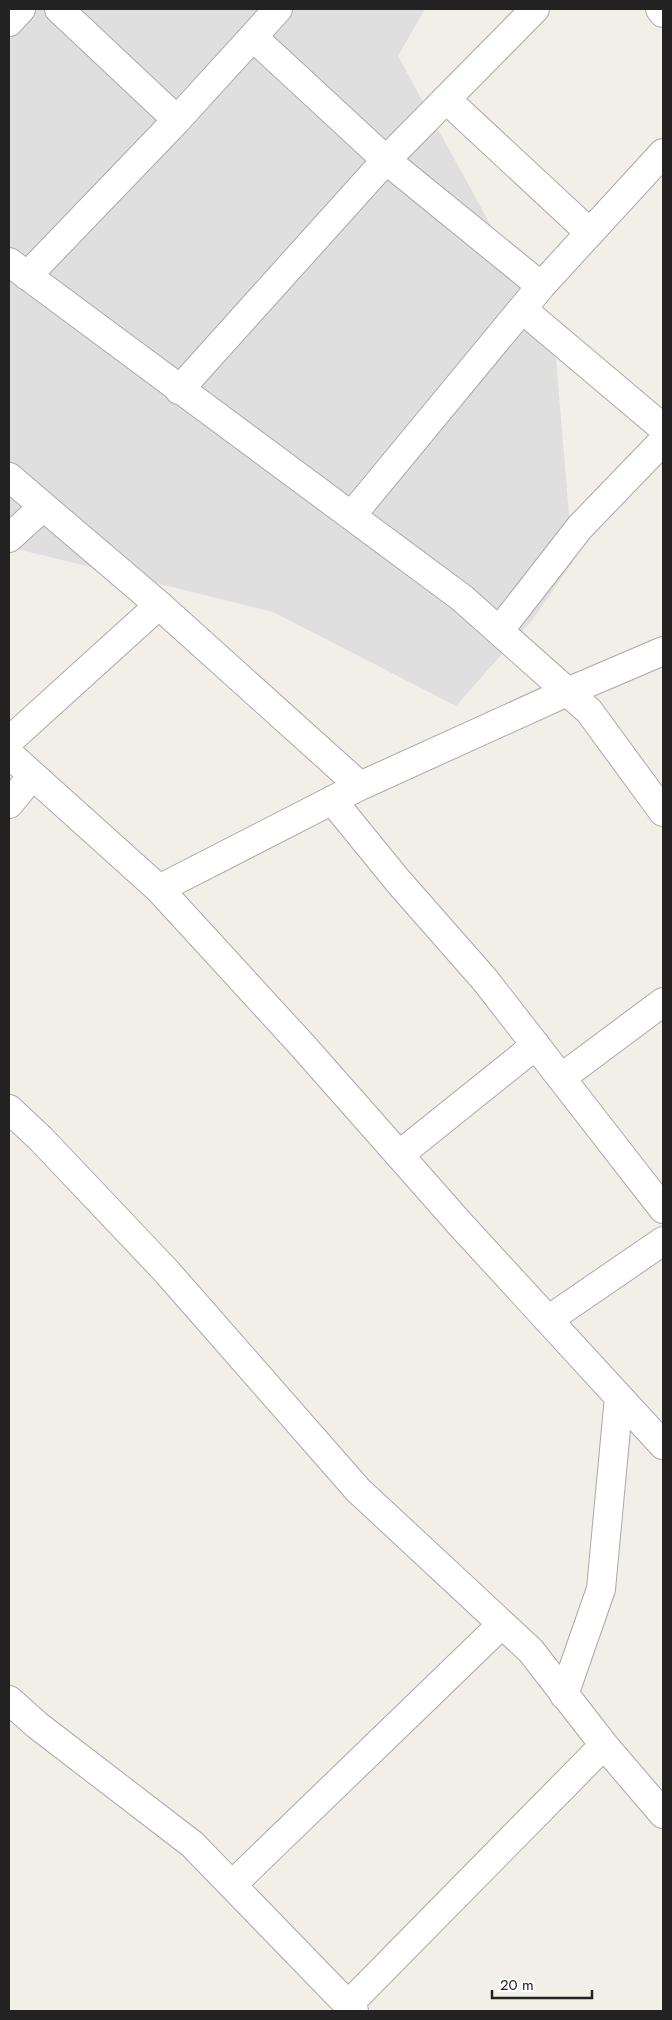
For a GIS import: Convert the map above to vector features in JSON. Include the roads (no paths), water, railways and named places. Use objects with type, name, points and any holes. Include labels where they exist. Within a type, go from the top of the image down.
[{"type":"street","points":[[9,22],[21,9]]},
{"type":"street","points":[[58,9],[177,120]]},
{"type":"street","points":[[278,9],[177,120],[18,269],[462,598],[589,711],[663,812]]},
{"type":"street","points":[[179,390],[386,160],[535,9]]},
{"type":"street","points":[[660,9],[663,13]]},
{"type":"street","points":[[253,37],[386,160],[542,286]]},
{"type":"street","points":[[446,99],[590,233]]},
{"type":"street","points":[[352,515],[522,309],[663,153]]},
{"type":"street","points":[[522,309],[663,428]]},
{"type":"street","points":[[500,631],[580,526],[663,441]]},
{"type":"street","points":[[9,477],[159,605],[360,786]]},
{"type":"street","points":[[9,538],[43,507]]},
{"type":"street","points":[[9,741],[159,605]]},
{"type":"street","points":[[159,889],[360,786],[567,692],[663,651]]},
{"type":"street","points":[[9,754],[159,889],[663,1445]]},
{"type":"street","points":[[9,804],[32,776]]},
{"type":"street","points":[[332,800],[398,882],[485,980],[663,1208]]},
{"type":"street","points":[[561,1078],[663,1002]]},
{"type":"street","points":[[399,1155],[536,1045]]},
{"type":"street","points":[[9,1109],[41,1139],[167,1272],[358,1490],[531,1651],[604,1745],[663,1813]]},
{"type":"street","points":[[548,1320],[663,1241]]},
{"type":"street","points":[[564,1695],[602,1588],[619,1397]]},
{"type":"street","points":[[232,1884],[502,1624]]},
{"type":"street","points":[[9,1700],[37,1725],[192,1844],[350,2008],[604,1745]]}]
